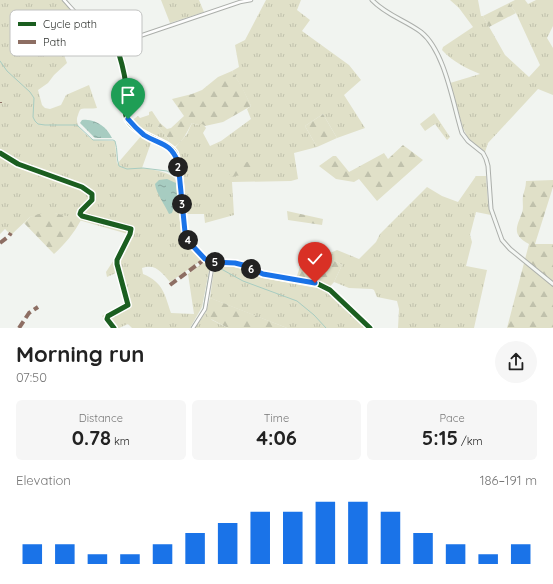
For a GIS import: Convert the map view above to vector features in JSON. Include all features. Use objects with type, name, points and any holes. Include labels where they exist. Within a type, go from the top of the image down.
[{"type":"street","points":[[64,0],[73,10]]},
{"type":"street","points":[[142,35],[240,2],[251,0]]},
{"type":"street","points":[[372,0],[389,15],[421,32],[432,43],[442,64],[462,133],[468,141],[483,153],[486,158],[488,166],[491,209],[502,240],[510,249],[553,284]]},
{"type":"street","points":[[120,56],[126,85],[125,104],[128,119],[145,135],[165,145],[175,153],[178,162],[185,232],[189,242],[205,259],[213,262],[235,263],[263,274],[318,284],[330,290],[370,328]]},
{"type":"street","points":[[192,328],[205,309],[213,262]]},
{"type":"green space","points":[[0,0],[62,0],[71,10],[10,10],[10,56],[64,56],[67,63],[48,83],[38,90],[42,105],[45,108],[50,109],[61,105],[66,95],[89,85],[97,108],[81,109],[77,123],[93,140],[115,141],[117,164],[142,135],[152,140],[142,168],[166,173],[175,178],[178,182],[183,237],[188,246],[202,260],[170,282],[155,268],[142,268],[143,274],[150,277],[159,285],[167,300],[171,313],[194,314],[188,274],[204,262],[210,266],[202,307],[190,328],[132,328],[128,324],[119,328],[110,328],[102,316],[126,303],[116,273],[107,277],[106,272],[121,249],[128,234],[54,213],[30,217],[11,235],[5,229],[0,234]]},
{"type":"green space","points":[[161,0],[199,0],[204,12],[170,23]]},
{"type":"green space","points":[[266,0],[301,0],[297,10],[310,20],[302,31],[349,65],[361,80],[344,95],[365,128],[337,138],[323,114],[305,126],[317,147],[294,153],[298,179],[291,181],[232,182],[234,215],[205,223],[204,214],[185,214],[179,157],[174,149],[187,134],[192,123],[197,125],[202,123],[206,128],[203,133],[210,146],[221,141],[251,119],[247,109],[251,106],[232,71],[239,67],[235,45],[245,40]]},
{"type":"green space","points":[[450,0],[478,0],[481,16],[483,16],[505,55],[529,77],[540,65],[516,13],[509,3],[515,0],[525,0],[528,4],[536,0],[553,0],[553,26],[547,38],[553,48],[553,95],[538,89],[488,143],[485,152],[468,138],[463,128],[450,83],[480,74],[455,61],[442,50],[443,47],[473,27],[459,8]]},
{"type":"green space","points":[[509,3],[516,13],[489,27],[483,16]]},
{"type":"green space","points":[[232,71],[251,106],[223,122],[205,126],[202,124],[197,125],[192,123],[184,137],[176,146],[172,148],[166,143],[169,139],[158,127],[160,123],[167,129],[171,128],[184,116],[172,99],[202,90],[218,77]]},
{"type":"green space","points":[[152,111],[160,123],[158,127],[169,139],[166,143],[148,134],[131,121],[138,116],[140,118],[149,115],[149,112]]},
{"type":"green space","points":[[434,113],[450,137],[447,140],[435,124],[425,131],[420,124]]},
{"type":"green space","points":[[323,114],[337,138],[317,147],[305,126]]},
{"type":"green space","points":[[403,145],[423,160],[377,201],[359,179],[354,182],[336,179],[319,166],[333,156],[336,156],[349,172],[384,153],[388,159]]},
{"type":"green space","points":[[250,161],[252,173],[230,177],[229,168]]},
{"type":"green space","points":[[476,176],[486,176],[488,204],[491,215],[476,212],[470,235],[472,242],[466,266],[487,270],[474,328],[398,328],[399,309],[397,301],[377,297],[372,289],[349,288],[334,282],[342,265],[328,257],[330,253],[337,250],[359,259],[376,242],[380,234],[427,187],[442,196],[458,202]]},
{"type":"green space","points":[[553,180],[553,187],[535,244],[553,244],[553,328],[507,328],[529,244],[520,237],[517,231],[518,223],[523,211],[523,196],[526,181]]},
{"type":"green space","points":[[287,211],[323,219],[322,225],[288,220]]},
{"type":"green space","points":[[42,213],[55,213],[81,220],[69,238],[54,254],[24,223],[30,217]]},
{"type":"green space","points":[[305,251],[328,257],[342,265],[334,282],[327,290],[318,286],[295,282]]},
{"type":"green space","points":[[218,264],[240,265],[268,277],[324,288],[330,291],[368,328],[287,328],[210,298],[214,269]]},
{"type":"green space","points":[[210,298],[287,328],[228,328],[209,318],[206,312]]},
{"type":"green space","points":[[206,312],[212,320],[228,328],[195,328]]},
{"type":"water","points":[[82,120],[91,120],[100,124],[107,130],[112,138],[95,138],[80,123]]},
{"type":"water","points":[[167,179],[176,183],[177,198],[172,213],[169,214],[155,184],[159,180]]},
{"type":"waterway","points":[[0,61],[7,71],[30,92],[34,98],[33,117],[38,124],[77,125],[93,140],[115,141],[119,166],[127,169],[143,168],[167,171],[178,177],[183,235],[186,241],[203,259]]},
{"type":"waterway","points":[[205,261],[211,264]]},
{"type":"waterway","points":[[191,328],[203,310],[211,265]]},
{"type":"waterway","points":[[214,265],[243,281],[297,301],[314,315],[326,328]]},
{"type":"marked path","points":[[0,243],[11,233]]},
{"type":"marked path","points":[[170,285],[205,259]]},
{"type":"marked path","points":[[19,328],[29,313],[38,307]]},
{"type":"cycle path","points":[[120,56],[125,79],[125,111],[127,119],[137,130],[165,144],[175,153],[178,162],[185,232],[189,242],[205,259],[213,262],[235,263],[263,274],[318,284],[330,290],[370,328]]},
{"type":"cycle path","points":[[0,153],[18,164],[82,187],[92,194],[92,200],[81,211],[80,214],[82,216],[131,229],[117,260],[128,305],[108,316],[107,319],[114,328]]},
{"type":"route","points":[[128,119],[145,135],[165,145],[175,153],[178,162],[185,232],[189,242],[205,259],[213,262],[235,263],[263,274],[315,283]]}]
